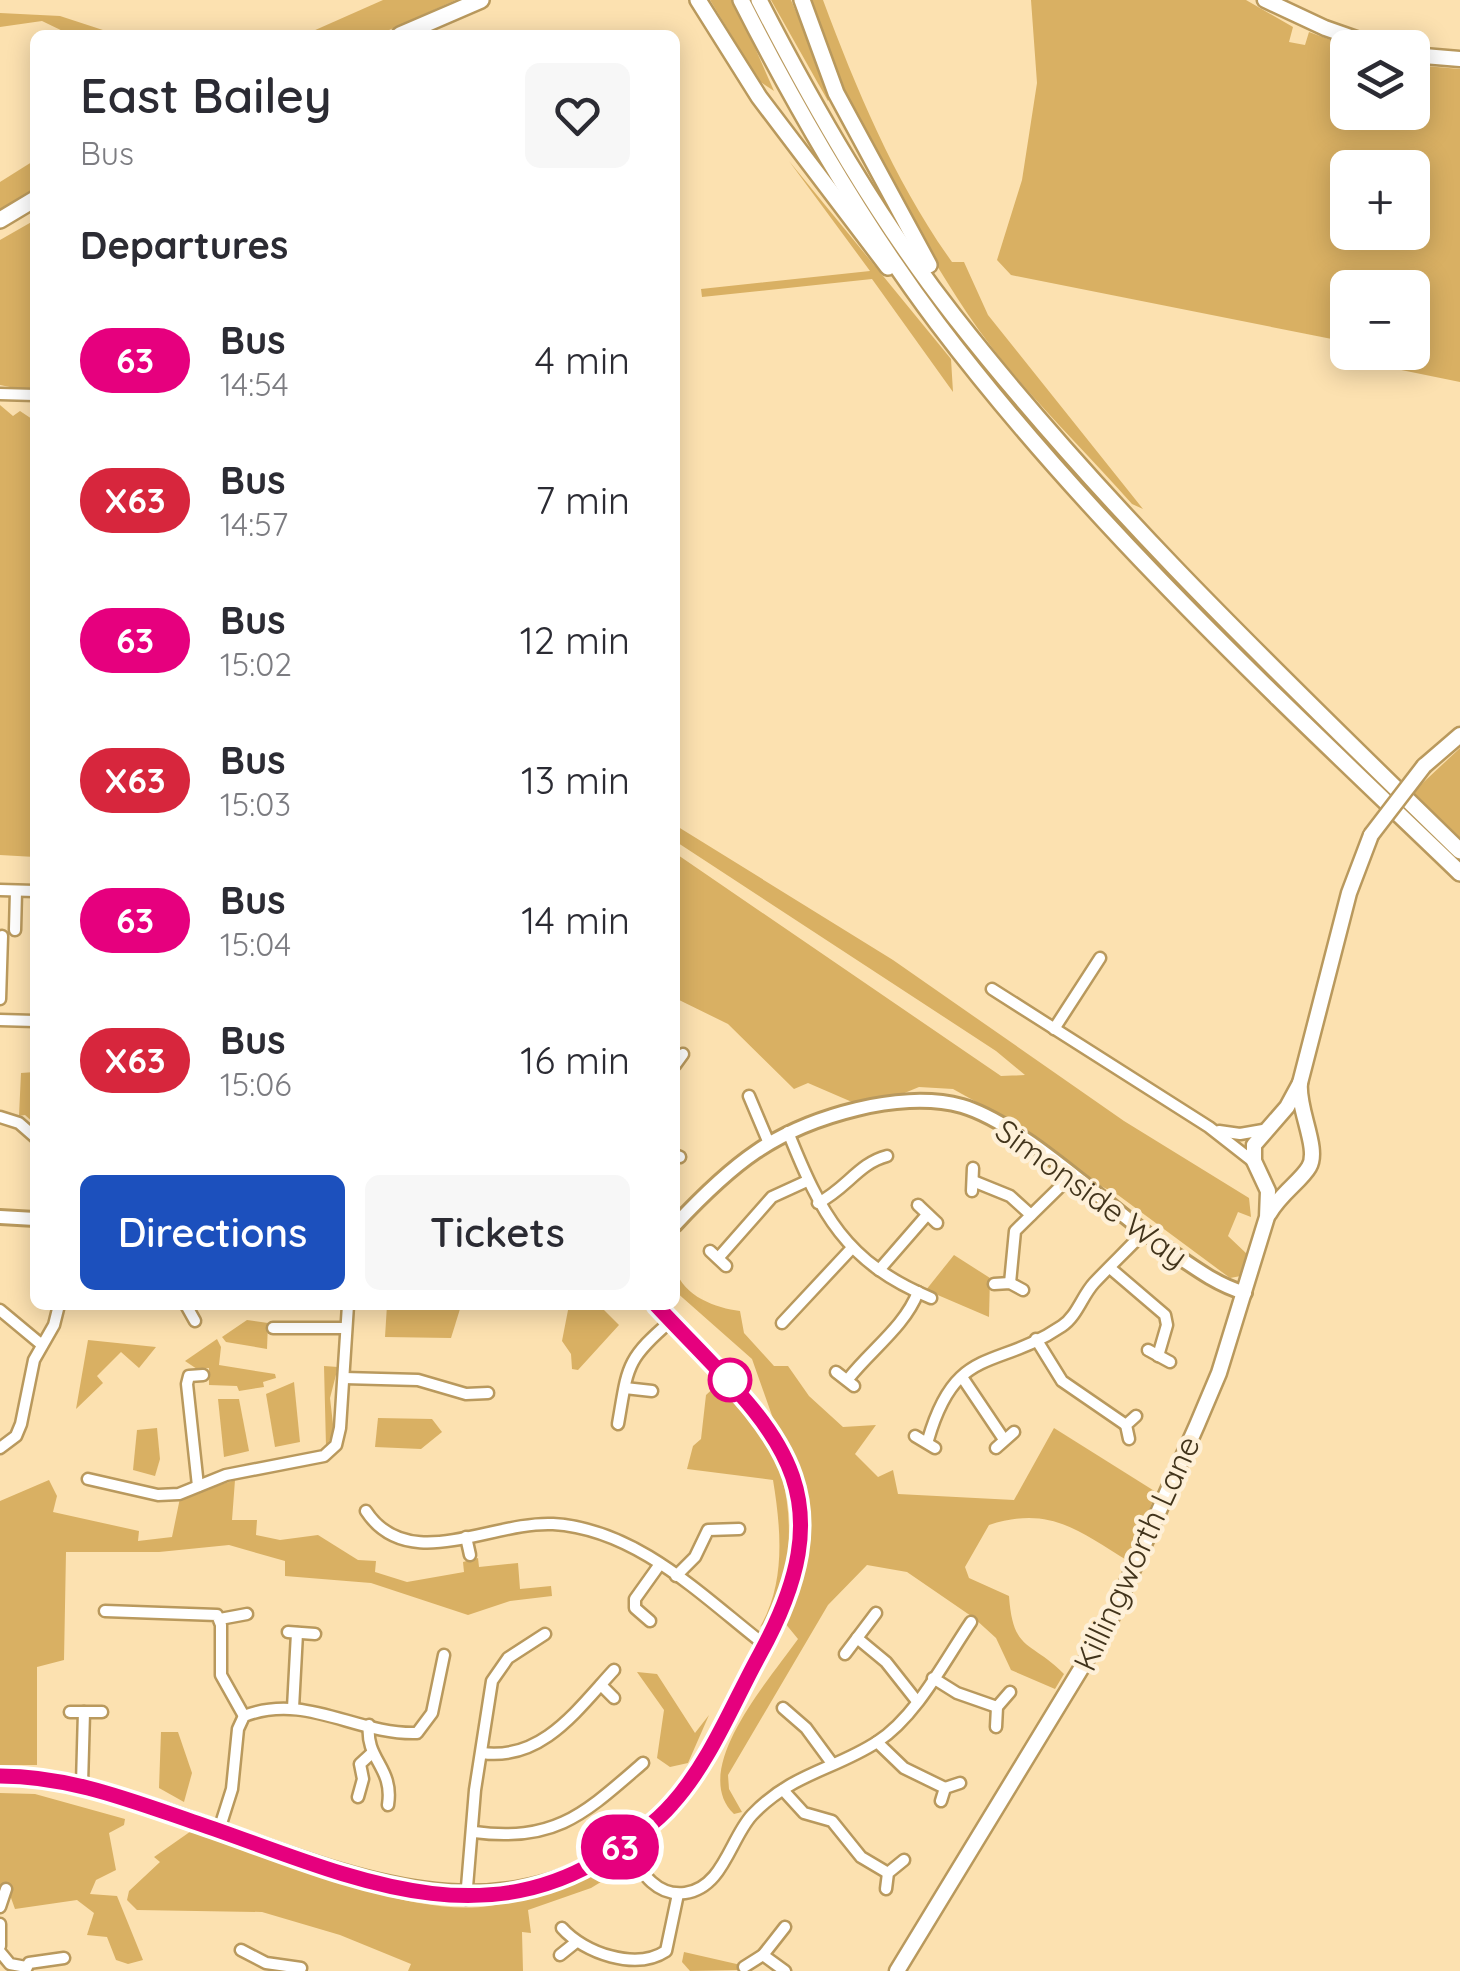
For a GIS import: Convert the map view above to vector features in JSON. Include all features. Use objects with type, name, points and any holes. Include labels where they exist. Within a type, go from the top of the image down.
[{"type":"main road","points":[[412,30],[481,0]]},
{"type":"main road","points":[[698,0],[758,97],[835,202],[1092,508],[1460,873]]},
{"type":"main road","points":[[740,0],[829,160],[937,323]]},
{"type":"main road","points":[[760,0],[861,180],[952,314],[1107,499],[1460,851]]},
{"type":"main road","points":[[802,0],[836,93],[952,314]]},
{"type":"main road","points":[[1265,0],[1331,30]]},
{"type":"main road","points":[[1430,57],[1460,60]]},
{"type":"main road","points":[[0,220],[30,203]]},
{"type":"main road","points":[[1267,1217],[1268,1191],[1254,1145],[1287,1107],[1300,1083],[1349,892],[1372,835],[1424,766],[1460,735]]},
{"type":"main road","points":[[1267,1217],[1312,1160],[1300,1110],[1300,1083]]},
{"type":"main road","points":[[1267,1127],[1290,1123],[1307,1134]]},
{"type":"main road","points":[[1258,1168],[1274,1181],[1294,1180]]},
{"type":"main road","name":"Killingworth Lane","points":[[897,1971],[1110,1621],[1214,1386],[1267,1217]]},
{"type":"street","points":[[0,394],[30,395]]},
{"type":"street","points":[[0,890],[30,891]]},
{"type":"street","points":[[15,930],[16,891]]},
{"type":"street","points":[[0,998],[2,936]]},
{"type":"street","points":[[2,954],[18,954]]},
{"type":"street","points":[[1054,1030],[1100,958]]},
{"type":"street","points":[[992,989],[1208,1127],[1258,1168]]},
{"type":"street","points":[[0,1020],[30,1021]]},
{"type":"street","points":[[749,1096],[768,1141]]},
{"type":"street","name":"Simonside Way","points":[[680,1217],[732,1166],[788,1132],[869,1106],[945,1102],[985,1115],[1143,1233],[1212,1280],[1245,1293]]},
{"type":"street","points":[[755,1111],[770,1104]]},
{"type":"street","points":[[0,1117],[19,1123],[30,1133]]},
{"type":"street","points":[[1208,1127],[1240,1134],[1267,1127]]},
{"type":"street","points":[[788,1132],[818,1204],[852,1248],[879,1270],[931,1298]]},
{"type":"street","points":[[863,1149],[870,1160]]},
{"type":"street","points":[[818,1204],[842,1191],[870,1160],[887,1156]]},
{"type":"street","points":[[973,1168],[972,1186],[1010,1196],[1031,1215]]},
{"type":"street","points":[[1010,1283],[1011,1241],[1071,1176]]},
{"type":"street","points":[[719,1258],[772,1197],[807,1181]]},
{"type":"street","points":[[918,1205],[937,1223]]},
{"type":"street","points":[[879,1270],[926,1216]]},
{"type":"street","points":[[0,1217],[30,1218]]},
{"type":"street","points":[[915,1436],[931,1444],[938,1410],[974,1363],[1064,1325],[1143,1233]]},
{"type":"street","points":[[782,1322],[852,1248]]},
{"type":"street","points":[[1110,1268],[1165,1315],[1167,1325],[1153,1353],[1170,1362]]},
{"type":"street","points":[[994,1284],[1010,1283],[1023,1290]]},
{"type":"street","points":[[836,1372],[852,1382],[871,1349],[902,1321],[918,1292]]},
{"type":"street","points":[[785,1301],[794,1312]]},
{"type":"street","points":[[0,1310],[42,1344]]},
{"type":"street","points":[[0,1448],[16,1436],[21,1424],[29,1379],[57,1310]]},
{"type":"street","points":[[189,1310],[195,1322]]},
{"type":"street","points":[[88,1479],[164,1495],[234,1473],[324,1456],[336,1446],[348,1310]]},
{"type":"street","points":[[0,1776],[82,1784],[408,1892],[466,1899],[504,1896],[555,1883],[624,1844],[672,1804],[693,1776],[765,1645],[798,1561],[798,1503],[792,1476],[759,1412],[661,1310]]},
{"type":"street","points":[[618,1424],[636,1350],[671,1321]]},
{"type":"street","points":[[273,1328],[346,1328]]},
{"type":"street","points":[[1036,1339],[1062,1381],[1126,1425],[1129,1439]]},
{"type":"street","points":[[198,1486],[187,1384],[189,1376],[202,1374]]},
{"type":"street","points":[[962,1377],[1000,1443],[1014,1432]]},
{"type":"street","points":[[344,1378],[418,1380],[466,1394],[488,1392]]},
{"type":"street","points":[[624,1388],[652,1391]]},
{"type":"street","points":[[1126,1425],[1136,1416]]},
{"type":"street","points":[[366,1512],[388,1537],[400,1542],[466,1537],[534,1525],[571,1526],[612,1537],[660,1564],[765,1645]]},
{"type":"street","points":[[676,1576],[695,1556],[708,1530],[739,1530]]},
{"type":"street","points":[[466,1537],[470,1554]]},
{"type":"street","points":[[650,1622],[635,1608],[635,1599],[660,1564]]},
{"type":"street","points":[[105,1612],[213,1612],[220,1619],[221,1676],[244,1716],[232,1789],[219,1830]]},
{"type":"street","points":[[845,1654],[876,1613]]},
{"type":"street","points":[[220,1619],[248,1614]]},
{"type":"street","points":[[624,1844],[653,1885],[678,1894],[705,1886],[722,1865],[729,1836],[758,1810],[782,1790],[877,1742],[916,1700],[971,1622]]},
{"type":"street","points":[[952,1627],[963,1634]]},
{"type":"street","points":[[293,1708],[293,1633],[316,1634]]},
{"type":"street","points":[[466,1899],[492,1681],[519,1642],[545,1634]]},
{"type":"street","points":[[858,1638],[886,1662],[916,1700]]},
{"type":"street","points":[[244,1716],[270,1708],[293,1708],[406,1734],[423,1730],[443,1659],[456,1665]]},
{"type":"street","points":[[482,1753],[511,1754],[534,1746],[568,1720],[614,1670]]},
{"type":"street","points":[[933,1678],[956,1693],[998,1707]]},
{"type":"street","points":[[601,1684],[614,1698]]},
{"type":"street","points":[[996,1728],[998,1707],[1010,1692]]},
{"type":"street","points":[[794,1716],[806,1706]]},
{"type":"street","points":[[783,1708],[831,1762]]},
{"type":"street","points":[[70,1712],[102,1712]]},
{"type":"street","points":[[82,1784],[84,1712]]},
{"type":"street","points":[[370,1725],[372,1753],[389,1776],[388,1805]]},
{"type":"street","points":[[877,1742],[904,1768],[944,1788],[960,1783]]},
{"type":"street","points":[[358,1797],[363,1779],[360,1764],[372,1753]]},
{"type":"street","points":[[474,1832],[510,1836],[552,1828],[581,1813],[643,1762]]},
{"type":"street","points":[[617,1768],[626,1778]]},
{"type":"street","points":[[941,1801],[944,1788]]},
{"type":"street","points":[[782,1790],[804,1813],[832,1821],[860,1857],[888,1873]]},
{"type":"street","points":[[886,1888],[888,1873],[904,1860]]},
{"type":"street","points":[[0,1907],[6,1889]]},
{"type":"street","points":[[666,1951],[678,1894]]},
{"type":"street","points":[[0,1924],[0,1949],[10,1964],[26,1969],[40,1960],[64,1958]]},
{"type":"street","points":[[744,1967],[763,1954],[785,1927]]},
{"type":"street","points":[[562,1928],[575,1943],[606,1956],[646,1961],[666,1951],[680,1955]]},
{"type":"street","points":[[560,1955],[575,1943]]},
{"type":"street","points":[[241,1950],[265,1967],[301,1968]]},
{"type":"street","points":[[763,1954],[785,1971]]},
{"type":"shaded area","points":[[383,0],[456,0],[389,30],[315,30]]},
{"type":"shaded area","points":[[710,0],[734,0],[774,91],[759,81]]},
{"type":"shaded area","points":[[771,0],[791,0],[831,96],[828,101]]},
{"type":"shaded area","points":[[809,0],[823,0],[879,135],[931,232],[952,262],[964,262],[988,315],[1143,509],[1132,504],[1046,411],[967,313],[879,161]]},
{"type":"shaded area","points":[[1031,0],[1246,0],[1293,27],[1289,42],[1305,45],[1309,32],[1330,40],[1330,130],[1430,130],[1430,66],[1460,69],[1460,382],[1401,370],[1430,370],[1430,270],[1330,270],[1330,339],[1011,275],[997,260],[1022,180],[1037,83]]},
{"type":"shaded area","points":[[0,13],[60,16],[103,30],[61,30],[42,21],[0,27]]},
{"type":"shaded area","points":[[789,161],[951,359],[953,392],[872,279],[702,297],[701,289],[870,271]]},
{"type":"shaded area","points":[[30,163],[30,194],[0,212],[0,182]]},
{"type":"shaded area","points":[[30,223],[30,391],[0,385],[0,240]]},
{"type":"shaded area","points":[[0,405],[13,416],[20,411],[30,418],[30,857],[0,855]]},
{"type":"shaded area","points":[[1460,748],[1460,840],[1412,793]]},
{"type":"shaded area","points":[[680,828],[893,960],[1124,1121],[1249,1198],[1251,1217],[1238,1212],[1228,1236],[1248,1255],[1241,1276],[1230,1278],[1118,1195],[1084,1177],[998,1114],[953,1089],[919,1087],[890,1099],[852,1102],[808,1083],[794,1089],[728,1024],[680,1000],[680,856],[1001,1076],[1025,1075],[996,1051],[680,844]]},
{"type":"shaded area","points":[[30,1072],[30,1120],[19,1116],[21,1073]]},
{"type":"shaded area","points":[[954,1255],[990,1278],[989,1317],[926,1290]]},
{"type":"shaded area","points":[[680,1279],[700,1298],[740,1311],[744,1333],[774,1366],[788,1366],[809,1396],[843,1427],[876,1425],[855,1454],[878,1477],[893,1470],[898,1494],[1014,1500],[1054,1428],[1156,1492],[1130,1562],[1079,1531],[1030,1518],[989,1525],[965,1567],[969,1578],[1009,1596],[1019,1637],[1064,1674],[1055,1689],[1011,1670],[996,1638],[907,1572],[867,1565],[828,1605],[728,1775],[729,1789],[742,1812],[734,1814],[722,1795],[721,1774],[727,1750],[753,1700],[798,1639],[780,1617],[806,1554],[805,1507],[792,1454],[775,1424],[752,1359],[680,1295]]},
{"type":"shaded area","points":[[387,1310],[460,1310],[451,1338],[385,1337]]},
{"type":"shaded area","points":[[568,1310],[604,1310],[619,1325],[578,1370],[572,1369],[571,1354],[562,1341]]},
{"type":"shaded area","points":[[247,1320],[268,1323],[267,1349],[226,1342],[222,1337]]},
{"type":"shaded area","points":[[217,1339],[221,1347],[219,1365],[275,1374],[276,1378],[263,1382],[264,1387],[239,1391],[237,1386],[209,1385],[209,1368],[197,1369],[185,1361]]},
{"type":"shaded area","points":[[88,1340],[156,1347],[139,1368],[121,1352],[97,1376],[103,1383],[76,1409]]},
{"type":"shaded area","points":[[324,1366],[338,1367],[330,1398],[334,1433],[326,1446]]},
{"type":"shaded area","points":[[294,1382],[300,1442],[275,1447],[266,1394]]},
{"type":"shaded area","points":[[718,1384],[744,1406],[761,1428],[785,1490],[789,1535],[784,1579],[773,1612],[760,1627],[778,1574],[778,1517],[773,1480],[687,1469],[693,1446],[701,1439],[706,1395]]},
{"type":"shaded area","points":[[218,1399],[239,1399],[249,1451],[224,1457]]},
{"type":"shaded area","points":[[378,1418],[432,1419],[442,1432],[421,1449],[375,1447]]},
{"type":"shaded area","points":[[157,1428],[160,1459],[155,1476],[133,1470],[137,1430]]},
{"type":"shaded area","points":[[49,1480],[57,1496],[53,1512],[139,1531],[138,1541],[172,1537],[180,1498],[235,1480],[232,1520],[257,1520],[256,1535],[280,1540],[318,1535],[358,1560],[376,1561],[375,1572],[407,1582],[464,1572],[463,1562],[478,1558],[479,1567],[518,1563],[520,1589],[551,1586],[552,1596],[510,1601],[468,1615],[371,1583],[285,1576],[285,1561],[229,1545],[159,1552],[66,1552],[64,1660],[37,1667],[37,1765],[0,1765],[0,1501]]},
{"type":"shaded area","points":[[637,1672],[657,1674],[695,1733],[709,1715],[688,1763],[670,1767],[657,1758],[664,1710]]},
{"type":"shaded area","points":[[161,1732],[178,1732],[192,1773],[184,1802],[159,1788]]},
{"type":"shaded area","points":[[0,1793],[35,1794],[125,1819],[124,1825],[109,1833],[116,1870],[96,1880],[90,1894],[117,1896],[143,1960],[128,1964],[116,1960],[107,1937],[87,1935],[94,1913],[77,1900],[15,1909],[6,1884],[0,1887]]},
{"type":"shaded area","points":[[194,1829],[380,1894],[456,1907],[509,1902],[560,1887],[606,1865],[619,1863],[624,1868],[591,1888],[528,1910],[531,1933],[522,1932],[523,1971],[408,1971],[411,1964],[340,1935],[262,1912],[137,1910],[127,1900],[129,1891],[160,1862],[154,1857]]},
{"type":"shaded area","points":[[684,1952],[741,1965],[739,1970],[690,1971],[682,1962]]},
{"type":"bus line","name":"63","points":[[0,1776],[82,1784],[408,1892],[442,1897],[504,1896],[555,1883],[587,1868],[645,1830],[693,1776],[774,1629],[798,1561],[800,1531],[792,1476],[772,1430],[661,1310]]}]
